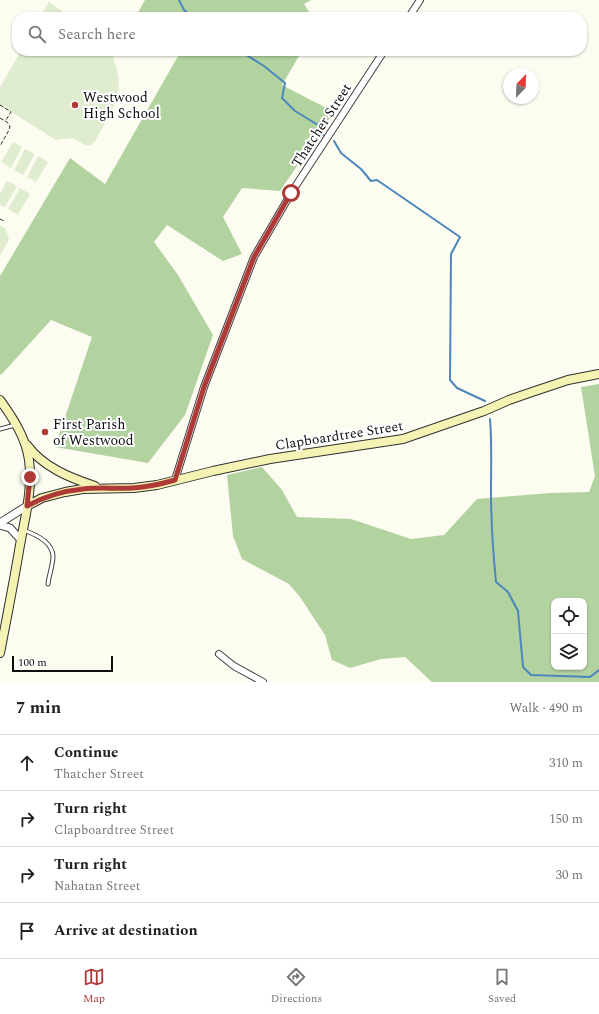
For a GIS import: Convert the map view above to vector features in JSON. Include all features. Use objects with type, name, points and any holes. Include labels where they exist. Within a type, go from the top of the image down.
[{"type":"main road","name":"Clapboardtree Street","points":[[27,506],[42,498],[59,493],[84,489],[149,486],[270,459],[403,439],[483,412],[509,400],[568,380],[599,374]]},
{"type":"main road","points":[[0,400],[16,424],[23,440],[29,460],[30,477],[23,530],[0,653]]},
{"type":"main road","name":"Clapboardtree Street","points":[[23,440],[37,457],[63,474],[100,488]]},
{"type":"street","points":[[412,12],[420,0]]},
{"type":"street","name":"Thatcher Street","points":[[175,480],[204,387],[254,257],[293,190],[381,56]]},
{"type":"street","name":"Clapboardtree Street","points":[[0,524],[27,506]]},
{"type":"street","points":[[0,524],[10,528],[21,540]]},
{"type":"street","points":[[219,654],[234,666],[263,682]]},
{"type":"lane","points":[[0,430],[16,424]]},
{"type":"lane","points":[[23,530],[36,534],[48,543],[53,554],[48,584]]},
{"type":"path","points":[[0,105],[11,112],[6,121]]},
{"type":"path","points":[[0,118],[6,121],[10,126],[0,146]]},
{"type":"path","points":[[0,219],[4,221]]},
{"type":"green space","points":[[145,0],[311,0],[304,4],[309,12],[138,12]]},
{"type":"green space","points":[[49,2],[63,12],[43,12]]},
{"type":"green space","points":[[18,56],[112,56],[116,65],[119,88],[117,98],[108,118],[95,141],[91,145],[87,146],[72,138],[56,140],[0,105],[0,87]]},
{"type":"green space","points":[[178,56],[299,56],[282,85],[334,112],[280,191],[242,188],[223,217],[242,254],[223,261],[167,225],[154,242],[178,275],[213,335],[185,415],[148,463],[55,447],[92,337],[51,320],[1,375],[0,374],[0,276],[70,158],[105,184]]},
{"type":"green space","points":[[13,142],[22,147],[11,168],[1,162]]},
{"type":"green space","points":[[25,149],[35,154],[23,175],[14,170]]},
{"type":"green space","points":[[38,156],[48,162],[36,182],[27,177]]},
{"type":"green space","points":[[7,181],[17,186],[5,207],[0,205],[0,194]]},
{"type":"green space","points":[[20,188],[30,194],[18,215],[8,209]]},
{"type":"green space","points":[[0,225],[6,229],[9,240],[0,255]]},
{"type":"green space","points":[[599,384],[599,682],[432,682],[405,657],[381,659],[350,668],[332,660],[325,635],[300,597],[289,584],[242,559],[233,536],[227,475],[262,467],[282,490],[297,517],[351,519],[411,539],[444,535],[477,499],[550,493],[589,492],[595,476],[581,387]]},
{"type":"waterway","points":[[179,0],[187,12]]},
{"type":"waterway","points":[[248,56],[264,66],[285,83],[282,98],[295,111],[318,125],[323,135]]},
{"type":"waterway","points":[[334,141],[341,153],[361,169],[371,181],[377,180],[460,237],[451,254],[450,380],[457,388],[485,401]]},
{"type":"waterway","points":[[490,419],[491,513],[496,582],[508,592],[518,611],[523,667],[531,675],[590,677],[599,670]]},
{"type":"place","name":"Westwood High School","points":[[75,105]]},
{"type":"place","name":"First Parish of Westwood","points":[[45,432]]},
{"type":"route","points":[[30,477],[30,492],[27,506],[42,498],[65,492],[100,488],[134,488],[157,485],[175,480],[204,387],[249,269],[265,236],[291,193]]}]
